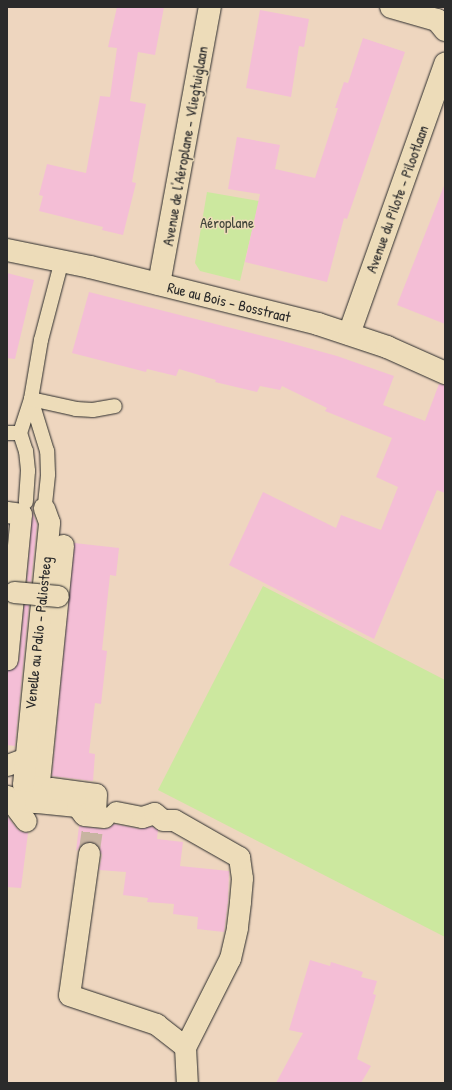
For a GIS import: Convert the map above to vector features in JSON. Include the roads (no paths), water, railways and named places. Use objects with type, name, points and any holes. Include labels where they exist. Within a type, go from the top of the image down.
[{"type":"street","name":"Avenue de l'Aéroplane - Vliegtuiglaan","points":[[159,284],[210,7]]},
{"type":"street","points":[[391,7],[437,20],[445,30]]},
{"type":"street","name":"Avenue du Pilote - Pilootlaan","points":[[349,334],[445,64]]},
{"type":"street","name":"Rue au Bois - Bosstraat","points":[[7,250],[62,260],[318,324],[387,347],[445,373]]},
{"type":"street","name":"Venelle au Palio - Paliosteeg","points":[[38,505],[49,522],[23,784],[42,794]]},
{"type":"street","points":[[7,512],[21,514],[7,659]]},
{"type":"street","points":[[8,800],[35,804],[42,794],[63,545],[58,596],[42,794]]},
{"type":"street","points":[[14,592],[58,596]]},
{"type":"street","points":[[7,765],[26,758]]},
{"type":"street","points":[[42,794],[96,794],[103,814],[146,817],[154,813],[163,820],[174,820],[239,857],[242,878],[237,928],[230,958],[185,1047],[187,1083]]},
{"type":"street","points":[[8,800],[25,822]]},
{"type":"street","points":[[89,853],[69,995],[156,1024],[185,1047]]},
{"type":"lane","points":[[38,505],[28,471],[26,451],[14,433],[32,399],[41,340],[62,260]]},
{"type":"lane","points":[[32,399],[76,409],[93,410],[115,406]]},
{"type":"lane","points":[[32,399],[47,451],[48,474],[38,505]]},
{"type":"tunnel","points":[[89,853],[95,811]]},
{"type":"park label","name":"Aéroplane","points":[[227,223]]}]
